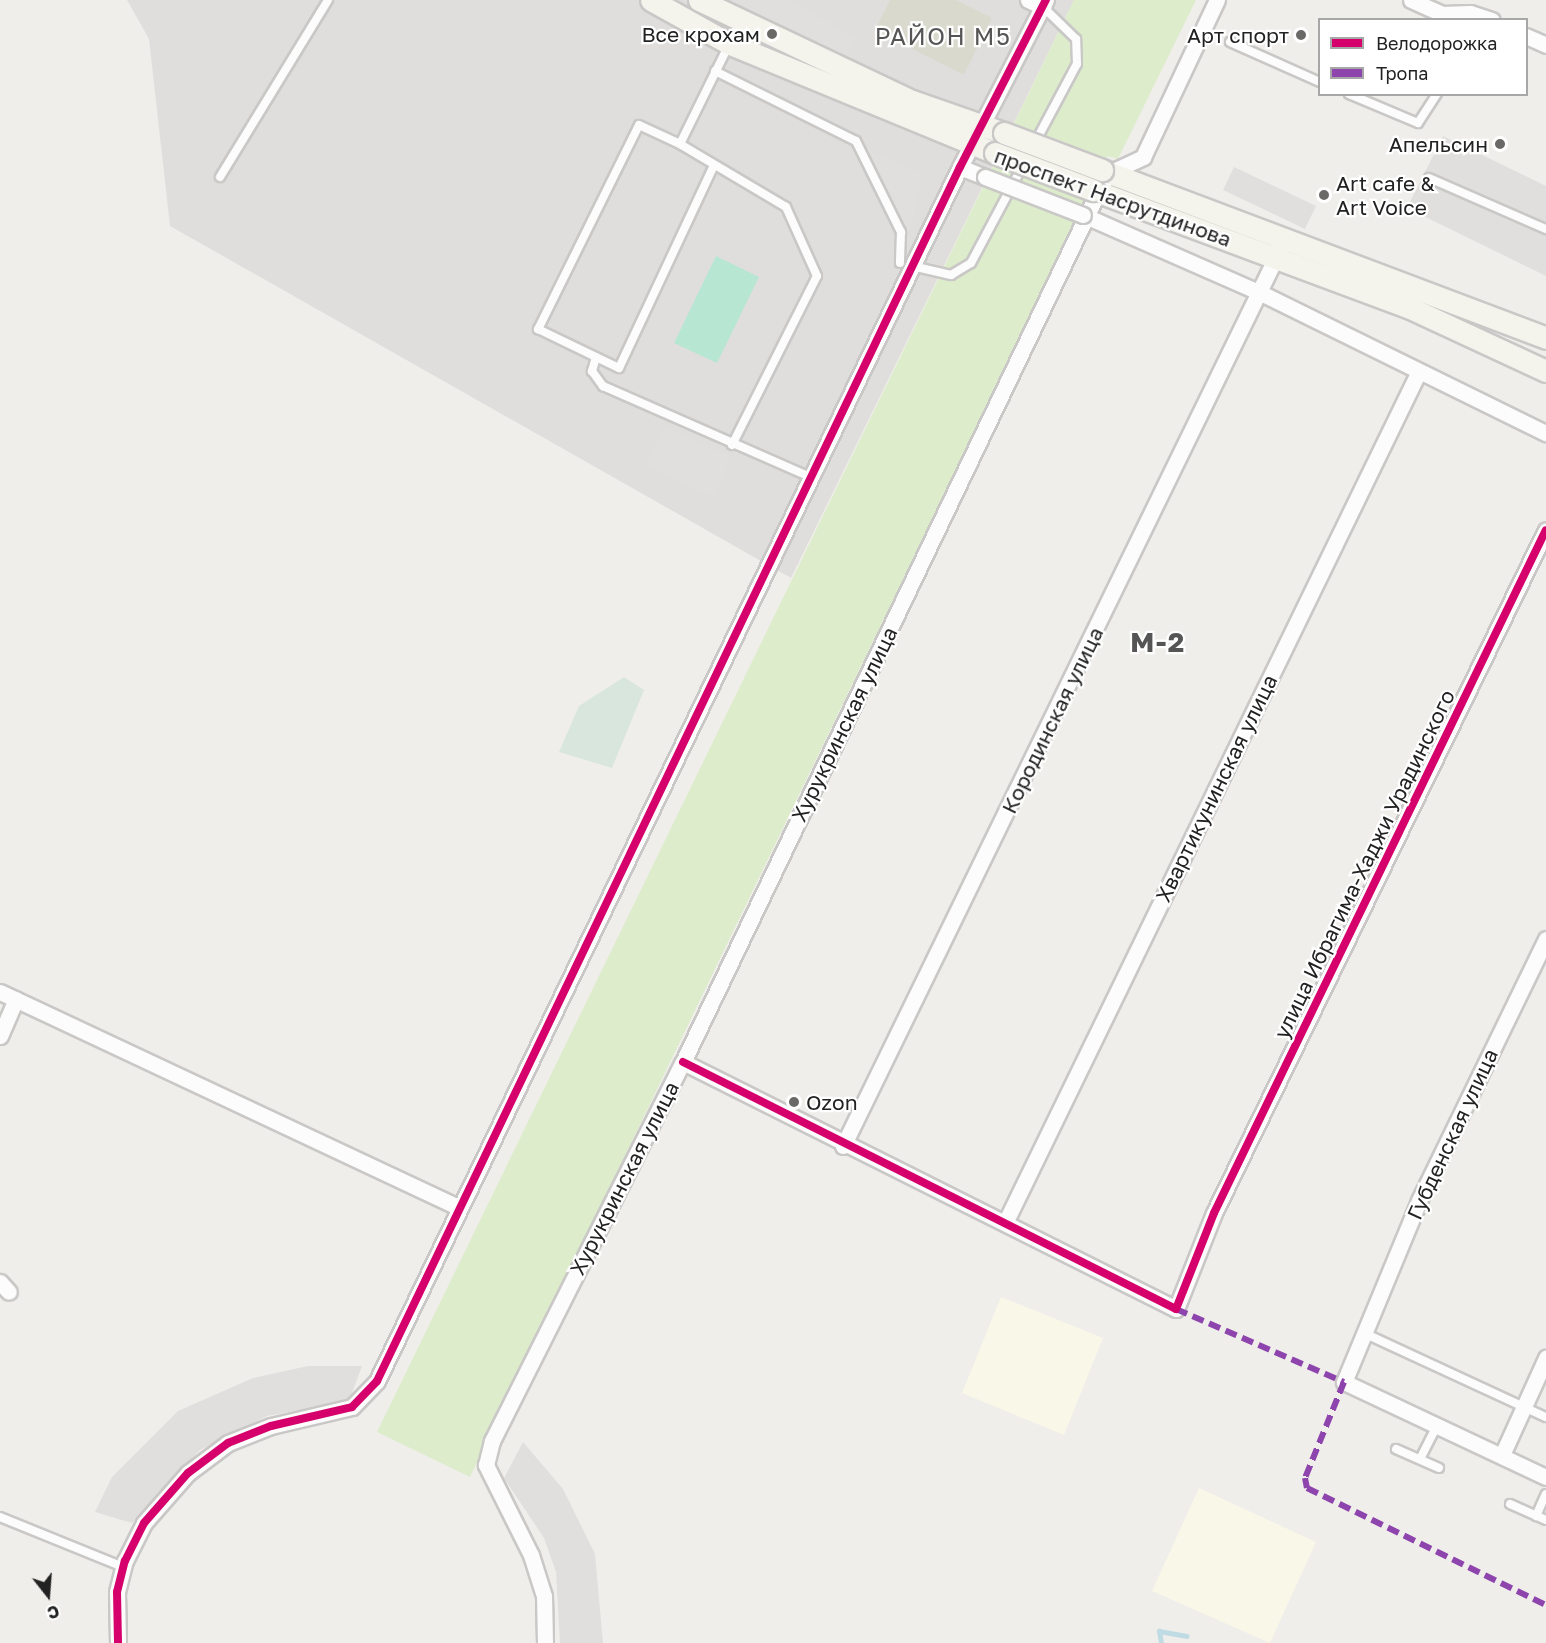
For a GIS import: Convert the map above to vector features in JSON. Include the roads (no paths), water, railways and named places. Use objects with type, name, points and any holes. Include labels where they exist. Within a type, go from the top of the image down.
[{"type":"main road","name":"проспект Насрутдинова","points":[[651,0],[674,6],[728,43],[971,144],[1095,191],[1280,248],[1546,338]]},
{"type":"main road","name":"проспект Насрутдинова","points":[[699,0],[740,22],[912,101],[982,124],[1105,171],[1545,369]]},
{"type":"street","points":[[118,1643],[117,1592],[123,1567],[144,1523],[188,1473],[228,1443],[271,1426],[352,1407],[367,1397],[810,477],[906,265],[960,167],[1044,4],[1028,0]]},
{"type":"street","points":[[1105,171],[1143,157],[1218,0]]},
{"type":"street","points":[[1411,0],[1442,14],[1471,11],[1487,18]]},
{"type":"street","points":[[1528,36],[1546,45]]},
{"type":"street","points":[[960,167],[1084,216],[1261,293],[1546,434]]},
{"type":"street","name":"Хурукринская улица","points":[[545,1643],[544,1596],[531,1555],[486,1465],[492,1441],[683,1062],[1105,171]]},
{"type":"street","name":"Кородинская улица","points":[[843,1146],[1261,293],[1280,248]]},
{"type":"street","name":"Хвартикунинская улица","points":[[1005,1223],[1419,371]]},
{"type":"street","name":"улица Ибрагима-Хаджи Урадинского","points":[[1005,1223],[1176,1309],[1214,1214],[1546,530]]},
{"type":"street","name":"Губденская улица","points":[[1437,1425],[1344,1382],[1366,1334],[1419,1201],[1546,939]]},
{"type":"street","points":[[0,992],[460,1208]]},
{"type":"street","points":[[0,1036],[16,999]]},
{"type":"street","points":[[683,1062],[843,1146],[1005,1223]]},
{"type":"street","points":[[1502,1455],[1546,1358]]},
{"type":"street","points":[[1437,1425],[1546,1477]]},
{"type":"lane","points":[[220,177],[328,0]]},
{"type":"lane","points":[[715,71],[856,141],[901,232],[906,265],[951,275],[971,263],[1077,64],[1076,39],[1044,4]]},
{"type":"lane","points":[[680,144],[740,22]]},
{"type":"lane","points":[[1230,42],[1318,81]]},
{"type":"lane","points":[[1354,96],[1418,123],[1436,96]]},
{"type":"lane","points":[[714,167],[619,368],[538,329],[639,124],[680,144],[714,167],[786,207],[817,276],[732,445]]},
{"type":"lane","points":[[1429,178],[1546,229]]},
{"type":"lane","points":[[596,357],[592,371],[603,386],[732,445],[810,477]]},
{"type":"lane","points":[[1366,1334],[1546,1417]]},
{"type":"lane","points":[[1420,1459],[1437,1425]]},
{"type":"lane","points":[[1396,1449],[1439,1468]]},
{"type":"lane","points":[[1536,1515],[1546,1494]]},
{"type":"lane","points":[[1510,1504],[1546,1520]]},
{"type":"lane","points":[[0,1517],[123,1567]]},
{"type":"waterway","points":[[1161,1643],[1159,1631],[1187,1636]]},
{"type":"place","name":"Все крохам","points":[[772,34]]},
{"type":"place","name":"Арт спорт","points":[[1301,35]]},
{"type":"place","name":"Апельсин","points":[[1500,144]]},
{"type":"place","name":"Art cafe & Art Voice","points":[[1324,195]]},
{"type":"place","name":"Ozon","points":[[794,1102]]},
{"type":"district","name":"РАЙОН М5","points":[[943,36]]},
{"type":"district","name":"М-2","points":[[1158,643]]}]
